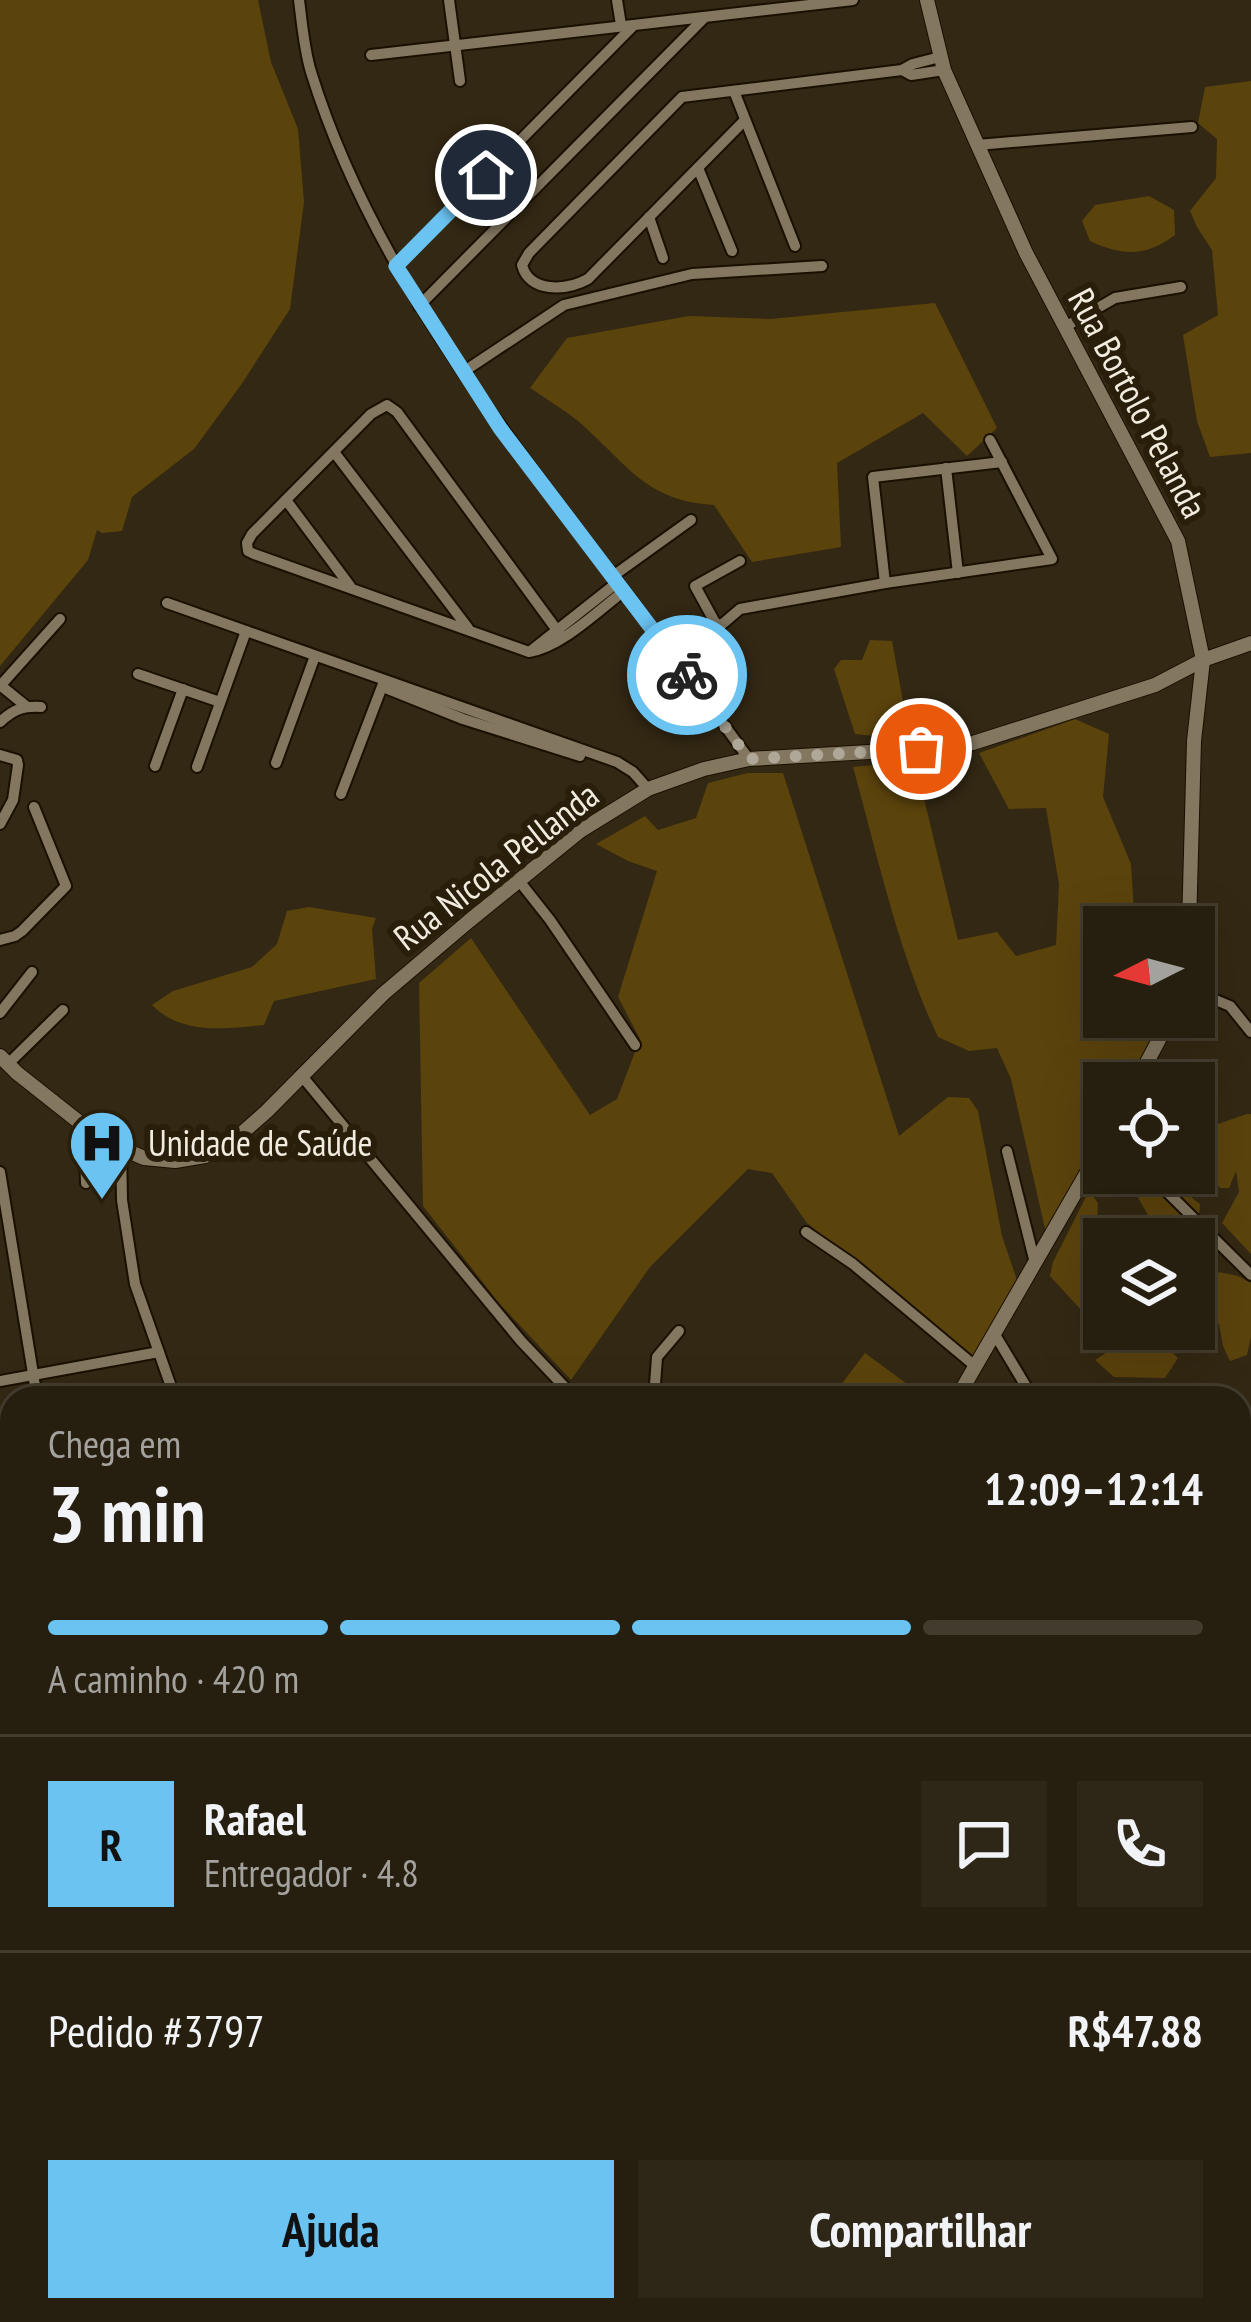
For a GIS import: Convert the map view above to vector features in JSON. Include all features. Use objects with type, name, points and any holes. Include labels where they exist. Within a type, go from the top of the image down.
[{"type":"main road","name":"Rua Bortolo Pelanda","points":[[927,0],[942,64],[1025,253],[1178,541],[1203,661],[1194,742],[1190,906]]},
{"type":"main road","name":"Rua Nicola Pellanda","points":[[4,1060],[84,1126],[121,1148],[144,1158],[175,1161],[206,1156],[232,1142],[267,1111],[383,994],[580,831],[648,789],[749,759],[973,742],[1155,685],[1251,644]]},
{"type":"main road","points":[[964,1386],[1083,1180]]},
{"type":"street","points":[[299,0],[309,67],[334,139],[419,306],[500,428],[749,759]]},
{"type":"street","points":[[449,0],[460,81]]},
{"type":"street","points":[[617,0],[621,25]]},
{"type":"street","points":[[371,55],[853,0]]},
{"type":"street","points":[[419,306],[706,16]]},
{"type":"street","points":[[396,266],[636,23]]},
{"type":"street","points":[[744,122],[580,284],[538,286],[524,273],[522,265],[530,253],[682,97],[902,70],[913,64],[942,64]]},
{"type":"street","points":[[734,91],[795,246]]},
{"type":"street","points":[[977,145],[1192,127]]},
{"type":"street","points":[[698,168],[732,251]]},
{"type":"street","points":[[649,217],[663,258]]},
{"type":"street","points":[[463,372],[564,305],[692,274],[822,266]]},
{"type":"street","points":[[1065,327],[1115,298],[1181,287]]},
{"type":"street","points":[[559,633],[392,407],[375,410],[250,537],[248,551],[529,652],[559,633],[691,520]]},
{"type":"street","points":[[675,658],[740,609],[1052,559],[990,440]]},
{"type":"street","points":[[334,452],[470,630]]},
{"type":"street","points":[[885,583],[873,477],[1002,462]]},
{"type":"street","points":[[946,468],[958,573]]},
{"type":"street","points":[[286,500],[352,589]]},
{"type":"street","points":[[718,625],[695,586],[740,561]]},
{"type":"street","points":[[167,603],[629,770],[648,789]]},
{"type":"street","points":[[26,706],[0,685],[60,620]]},
{"type":"street","points":[[197,767],[246,631]]},
{"type":"street","points":[[276,763],[315,656]]},
{"type":"street","points":[[138,674],[220,702]]},
{"type":"street","points":[[341,794],[383,684]]},
{"type":"street","points":[[155,766],[183,689]]},
{"type":"street","points":[[0,722],[13,710],[41,707]]},
{"type":"street","points":[[0,755],[16,760],[17,781],[0,824]]},
{"type":"street","points":[[0,782],[17,781]]},
{"type":"street","points":[[0,940],[22,931],[66,886],[34,807]]},
{"type":"street","points":[[520,882],[634,1045]]},
{"type":"street","points":[[0,1013],[32,972]]},
{"type":"street","points":[[1215,1000],[1230,1006],[1251,1032]]},
{"type":"street","points":[[4,1060],[63,1010]]},
{"type":"street","points":[[301,1075],[564,1386]]},
{"type":"street","points":[[84,1126],[86,1183]]},
{"type":"street","points":[[121,1148],[122,1200],[135,1284],[171,1386]]},
{"type":"street","points":[[1007,1151],[1035,1263]]},
{"type":"street","points":[[0,1172],[35,1386]]},
{"type":"street","points":[[1169,1194],[1251,1275]]},
{"type":"street","points":[[806,1232],[853,1264],[975,1366]]},
{"type":"street","points":[[655,1386],[657,1357],[679,1331]]},
{"type":"street","points":[[994,1333],[1026,1386]]},
{"type":"street","points":[[0,1381],[159,1352]]},
{"type":"shaded area","points":[[0,0],[258,0],[271,62],[298,129],[304,202],[290,309],[241,385],[194,449],[132,497],[122,531],[97,530],[88,560],[0,666]]},
{"type":"shaded area","points":[[1251,81],[1251,453],[1210,457],[1197,421],[1183,335],[1218,315],[1212,250],[1190,211],[1216,178],[1217,139],[1198,123],[1205,87]]},
{"type":"shaded area","points":[[1149,196],[1174,210],[1175,235],[1134,252],[1090,241],[1082,221],[1095,205]]},
{"type":"shaded area","points":[[935,303],[997,428],[967,456],[923,413],[837,463],[841,547],[752,562],[714,505],[690,502],[653,487],[578,421],[530,388],[567,338],[689,316],[771,319]]},
{"type":"shaded area","points":[[870,640],[892,641],[908,729],[883,737],[855,734],[834,669],[841,660],[862,660]]},
{"type":"shaded area","points":[[1075,719],[1109,734],[1103,797],[1131,864],[1134,906],[1083,906],[1083,1038],[1158,1038],[1145,1062],[1083,1062],[1083,1170],[1046,1233],[1011,1079],[997,1048],[969,1051],[938,1037],[900,938],[853,767],[915,761],[958,940],[997,932],[1016,956],[1056,945],[1059,884],[1046,808],[1009,809],[979,753]]},
{"type":"shaded area","points":[[748,773],[783,773],[899,1136],[948,1097],[969,1098],[978,1111],[1002,1236],[1017,1280],[974,1362],[807,1223],[772,1173],[748,1169],[650,1267],[571,1380],[499,1303],[423,1206],[419,983],[471,938],[590,1115],[617,1099],[640,1039],[618,997],[657,871],[596,844],[645,816],[658,830],[696,818],[708,783]]},
{"type":"shaded area","points":[[309,907],[376,918],[372,929],[376,979],[274,1001],[264,1025],[190,1026],[152,1005],[173,991],[252,967],[277,944],[287,911]]},
{"type":"shaded area","points":[[1251,1114],[1251,1254],[1222,1223],[1239,1192],[1236,1171],[1229,1188],[1220,1188],[1215,1181],[1215,1125]]},
{"type":"shaded area","points":[[1091,1194],[1098,1203],[1097,1218],[1083,1218],[1083,1312],[1050,1276],[1053,1262]]},
{"type":"shaded area","points":[[1136,1194],[1191,1194],[1200,1204],[1199,1218],[1148,1215]]},
{"type":"shaded area","points":[[1219,1272],[1251,1283],[1247,1355],[1230,1361],[1215,1323]]},
{"type":"shaded area","points":[[1110,1350],[1169,1350],[1178,1358],[1165,1378],[1114,1377],[1095,1360]]},
{"type":"shaded area","points":[[865,1353],[910,1386],[840,1386]]},
{"type":"way so far","points":[[687,675],[749,759],[921,749]]},
{"type":"place","name":"Unidade de Saúde","points":[[102,1202]]},
{"type":"route","points":[[486,175],[396,266],[500,428],[687,675]]}]
